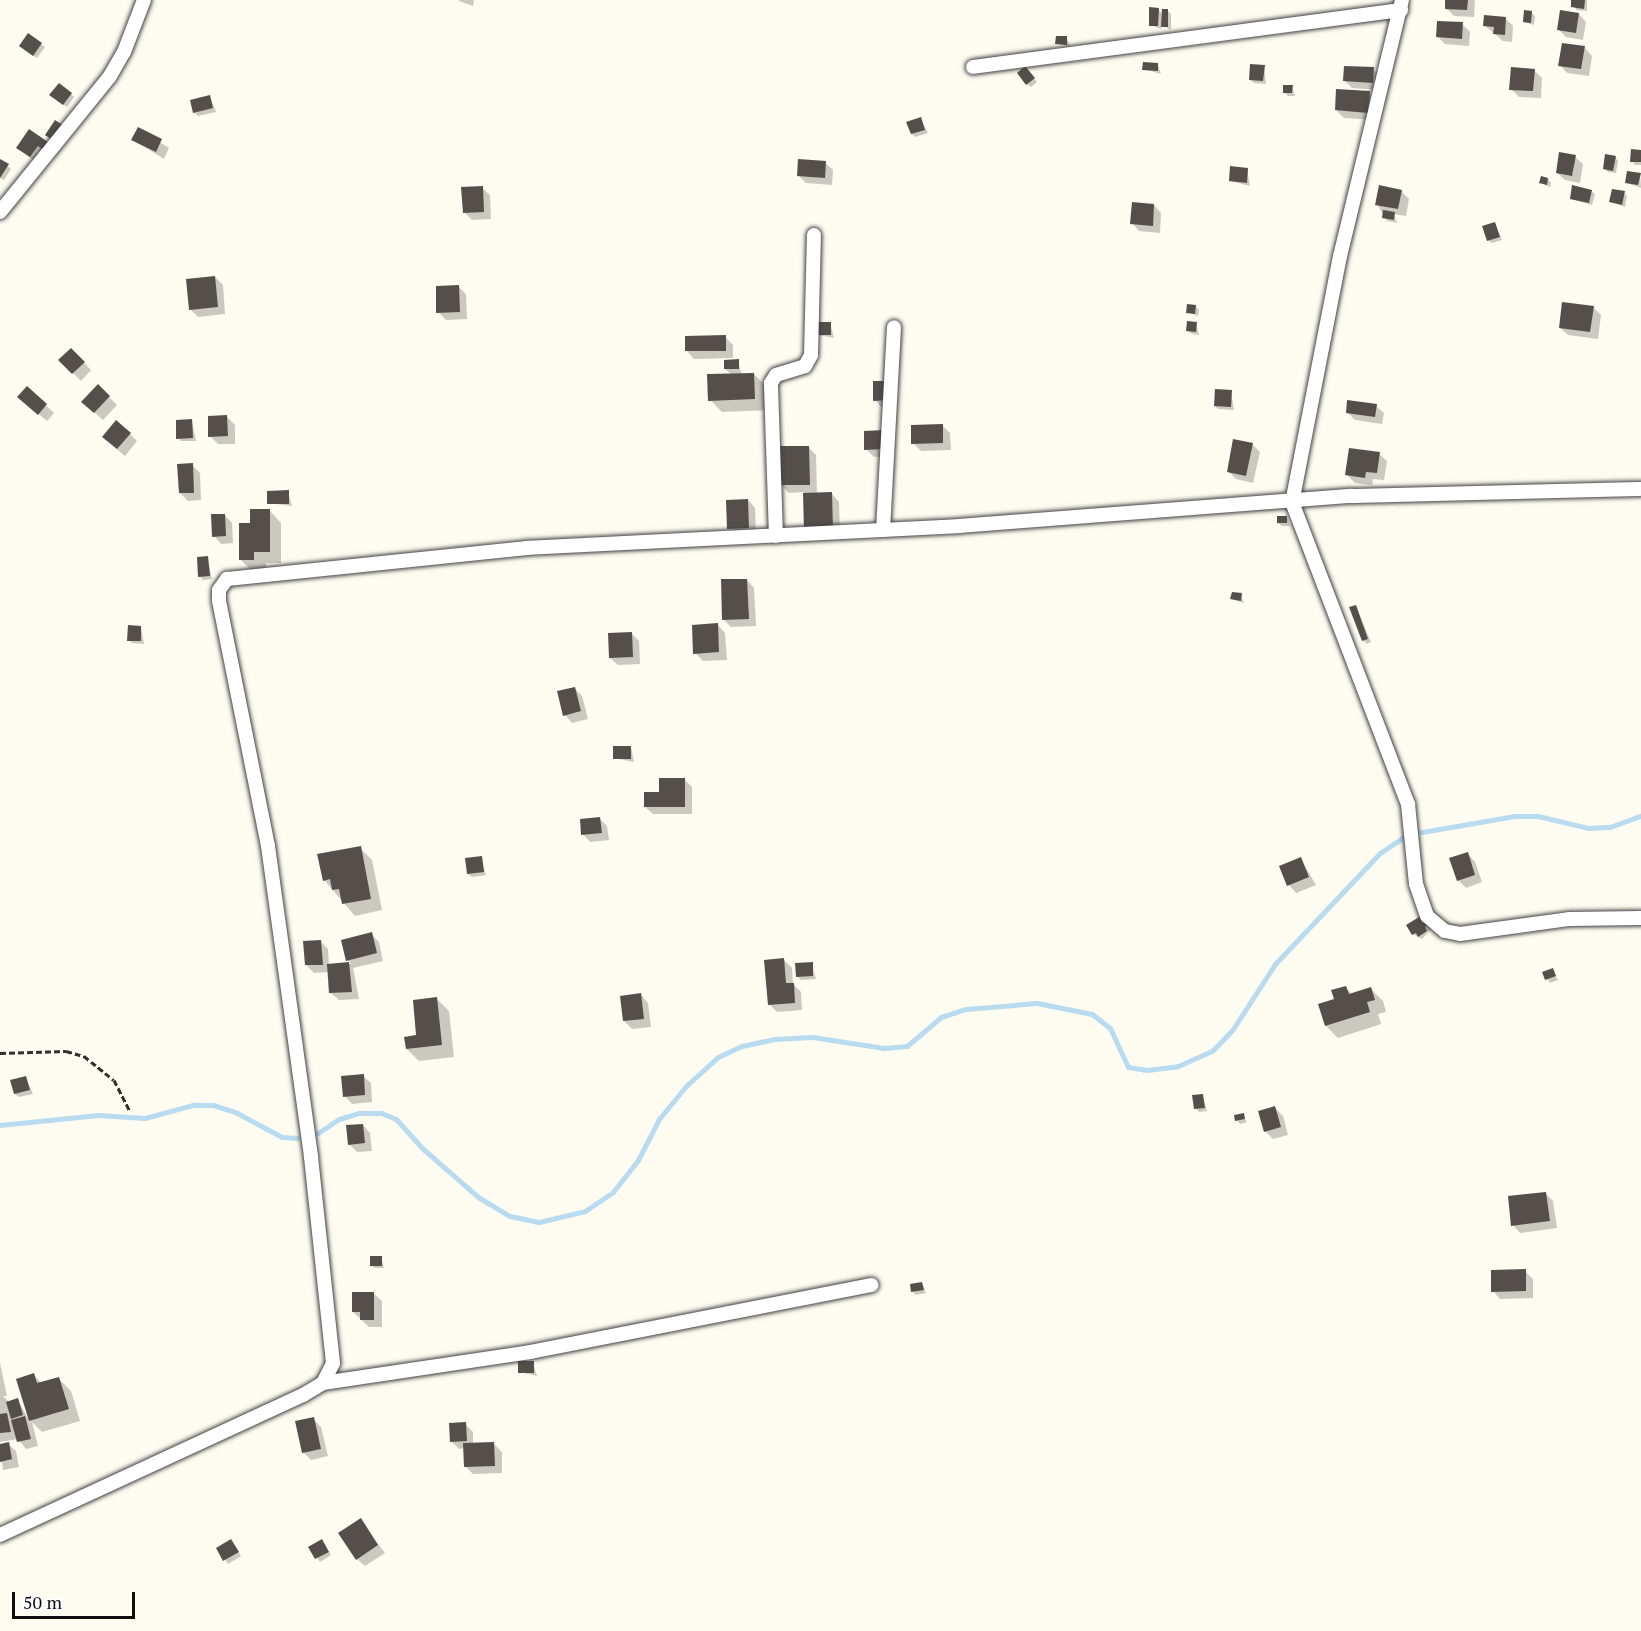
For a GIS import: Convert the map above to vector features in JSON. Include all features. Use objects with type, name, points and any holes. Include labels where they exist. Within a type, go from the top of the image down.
[{"type":"street","points":[[0,212],[110,76],[124,52],[144,0]]},
{"type":"street","points":[[973,67],[1402,5],[1340,256],[1292,502],[1408,804],[1416,884],[1427,916],[1445,931],[1460,934],[1570,919],[1641,918]]},
{"type":"street","points":[[776,536],[771,382],[776,375],[805,366],[811,355],[814,235]]},
{"type":"street","points":[[883,530],[894,327]]},
{"type":"street","points":[[323,1383],[333,1363],[311,1156],[268,846],[219,600],[222,584],[242,575],[527,548],[883,530],[1351,496],[1641,489]]},
{"type":"street","points":[[0,1535],[323,1383],[530,1352],[871,1285]]},
{"type":"path","points":[[0,1053],[66,1051],[84,1056],[114,1080],[129,1110]]},
{"type":"building","points":[[1445,0],[1468,0],[1467,10],[1445,9]]},
{"type":"building","points":[[1571,0],[1585,0],[1584,9],[1571,7]]},
{"type":"building","points":[[1149,7],[1159,8],[1158,26],[1149,26]]},
{"type":"building","points":[[1162,9],[1168,9],[1168,27],[1161,27]]},
{"type":"building","points":[[1524,10],[1532,11],[1531,23],[1523,22]]},
{"type":"building","points":[[1560,10],[1579,13],[1576,33],[1557,30]]},
{"type":"building","points":[[1484,15],[1506,17],[1505,35],[1493,34],[1494,27],[1483,26]]},
{"type":"building","points":[[1437,21],[1463,22],[1462,39],[1436,37]]},
{"type":"building","points":[[28,33],[42,43],[33,56],[19,46]]},
{"type":"building","points":[[1056,36],[1067,36],[1067,45],[1055,44]]},
{"type":"building","points":[[1562,43],[1585,46],[1581,69],[1558,66]]},
{"type":"building","points":[[1143,62],[1158,63],[1158,71],[1142,70]]},
{"type":"building","points":[[1250,64],[1265,65],[1263,81],[1249,80]]},
{"type":"building","points":[[1025,66],[1035,78],[1026,85],[1017,73]]},
{"type":"building","points":[[1344,66],[1374,67],[1373,83],[1343,81]]},
{"type":"building","points":[[1511,67],[1535,69],[1533,91],[1509,90]]},
{"type":"building","points":[[59,83],[72,93],[63,105],[49,95]]},
{"type":"building","points":[[1283,85],[1293,85],[1292,93],[1283,93]]},
{"type":"building","points":[[1336,89],[1370,91],[1368,113],[1335,110]]},
{"type":"building","points":[[210,95],[213,108],[193,113],[190,100]]},
{"type":"building","points":[[921,117],[925,130],[911,134],[906,122]]},
{"type":"building","points":[[55,120],[64,126],[54,141],[45,135]]},
{"type":"building","points":[[138,127],[162,139],[156,152],[131,140]]},
{"type":"building","points":[[29,129],[48,142],[43,150],[38,146],[30,157],[16,148]]},
{"type":"building","points":[[1631,149],[1641,150],[1641,162],[1630,162]]},
{"type":"building","points":[[1559,152],[1576,155],[1572,176],[1556,173]]},
{"type":"building","points":[[1605,154],[1616,156],[1613,171],[1603,169]]},
{"type":"building","points":[[0,159],[9,164],[0,178]]},
{"type":"building","points":[[798,159],[826,161],[825,178],[797,176]]},
{"type":"building","points":[[1230,166],[1248,168],[1247,183],[1229,181]]},
{"type":"building","points":[[1627,171],[1641,173],[1638,185],[1625,183]]},
{"type":"building","points":[[1541,176],[1548,178],[1547,185],[1539,183]]},
{"type":"building","points":[[1379,185],[1402,190],[1398,209],[1375,205]]},
{"type":"building","points":[[1572,185],[1592,190],[1589,203],[1570,199]]},
{"type":"building","points":[[483,186],[484,212],[463,213],[461,187]]},
{"type":"building","points":[[1612,189],[1625,191],[1622,205],[1609,202]]},
{"type":"building","points":[[1132,202],[1154,204],[1153,226],[1130,224]]},
{"type":"building","points":[[1383,210],[1395,212],[1394,220],[1382,218]]},
{"type":"building","points":[[1495,222],[1500,237],[1487,241],[1482,226]]},
{"type":"building","points":[[215,276],[218,307],[189,310],[186,279]]},
{"type":"building","points":[[459,285],[460,312],[436,313],[436,286]]},
{"type":"building","points":[[1562,302],[1594,306],[1590,332],[1559,328]]},
{"type":"building","points":[[1187,304],[1196,305],[1195,314],[1186,313]]},
{"type":"building","points":[[1187,321],[1197,322],[1196,332],[1186,331]]},
{"type":"building","points":[[812,322],[831,322],[831,335],[812,335]]},
{"type":"building","points":[[726,335],[726,351],[685,351],[685,336]]},
{"type":"building","points":[[71,348],[85,362],[72,374],[58,360]]},
{"type":"building","points":[[739,359],[739,369],[724,369],[724,360]]},
{"type":"building","points":[[754,373],[755,399],[708,401],[707,374]]},
{"type":"building","points":[[873,381],[889,381],[890,400],[873,401]]},
{"type":"building","points":[[98,384],[110,396],[94,413],[81,402]]},
{"type":"building","points":[[27,386],[47,404],[38,415],[17,397]]},
{"type":"building","points":[[1215,389],[1232,390],[1231,407],[1214,406]]},
{"type":"building","points":[[1347,400],[1377,404],[1375,417],[1346,413]]},
{"type":"building","points":[[227,415],[228,436],[208,437],[208,416]]},
{"type":"building","points":[[192,419],[193,438],[176,439],[176,420]]},
{"type":"building","points":[[116,420],[131,433],[117,449],[102,437]]},
{"type":"building","points":[[943,424],[943,443],[911,444],[911,425]]},
{"type":"building","points":[[884,430],[885,449],[864,450],[864,431]]},
{"type":"building","points":[[1233,439],[1253,443],[1246,476],[1227,472]]},
{"type":"building","points":[[779,446],[809,446],[810,485],[780,485]]},
{"type":"building","points":[[1349,448],[1380,452],[1377,473],[1366,472],[1365,478],[1345,475]]},
{"type":"building","points":[[193,463],[194,493],[179,493],[177,464]]},
{"type":"building","points":[[289,490],[289,504],[267,504],[267,491]]},
{"type":"building","points":[[832,492],[833,530],[804,531],[803,493]]},
{"type":"building","points":[[748,499],[749,528],[727,529],[726,500]]},
{"type":"building","points":[[250,509],[270,509],[270,552],[254,552],[254,560],[239,560],[239,523],[250,523]]},
{"type":"building","points":[[211,514],[225,514],[226,536],[212,537]]},
{"type":"building","points":[[1277,516],[1287,516],[1287,523],[1277,523]]},
{"type":"building","points":[[208,556],[210,576],[198,577],[197,557]]},
{"type":"building","points":[[721,579],[747,579],[749,619],[722,620]]},
{"type":"building","points":[[1232,592],[1242,593],[1241,601],[1230,599]]},
{"type":"building","points":[[1356,605],[1368,639],[1362,641],[1349,607]]},
{"type":"building","points":[[718,623],[719,652],[693,654],[692,625]]},
{"type":"building","points":[[128,625],[141,626],[141,641],[127,641]]},
{"type":"building","points":[[632,632],[633,657],[609,658],[608,633]]},
{"type":"building","points":[[575,687],[581,711],[563,716],[557,691]]},
{"type":"building","points":[[613,746],[631,746],[631,759],[613,759]]},
{"type":"building","points":[[659,778],[685,778],[685,807],[644,807],[644,792],[659,792]]},
{"type":"building","points":[[600,817],[602,833],[581,835],[580,819]]},
{"type":"building","points":[[361,846],[371,899],[342,904],[339,889],[332,890],[330,879],[323,881],[317,854]]},
{"type":"building","points":[[1468,852],[1475,875],[1457,881],[1449,858]]},
{"type":"building","points":[[482,856],[484,872],[467,874],[465,858]]},
{"type":"building","points":[[1301,857],[1309,877],[1287,886],[1279,866]]},
{"type":"building","points":[[1424,914],[1430,924],[1425,927],[1427,931],[1418,937],[1416,933],[1412,935],[1406,925]]},
{"type":"building","points":[[372,932],[377,953],[346,961],[341,940]]},
{"type":"building","points":[[321,940],[323,965],[305,965],[303,941]]},
{"type":"building","points":[[784,958],[786,983],[794,983],[795,1003],[768,1005],[764,960]]},
{"type":"building","points":[[349,962],[352,992],[329,993],[327,964]]},
{"type":"building","points":[[813,962],[813,976],[796,977],[795,963]]},
{"type":"building","points":[[1553,968],[1556,976],[1545,980],[1542,972]]},
{"type":"building","points":[[1346,986],[1349,994],[1371,987],[1375,1000],[1367,1002],[1370,1012],[1325,1026],[1318,1004],[1334,999],[1331,990]]},
{"type":"building","points":[[641,993],[644,1019],[623,1021],[620,996]]},
{"type":"building","points":[[437,997],[442,1045],[406,1049],[404,1037],[416,1035],[413,1000]]},
{"type":"building","points":[[364,1074],[365,1095],[343,1097],[341,1076]]},
{"type":"building","points":[[26,1076],[30,1090],[14,1094],[10,1080]]},
{"type":"building","points":[[1203,1094],[1205,1108],[1194,1109],[1192,1095]]},
{"type":"building","points":[[1275,1106],[1281,1127],[1264,1132],[1258,1111]]},
{"type":"building","points":[[1244,1113],[1245,1119],[1235,1121],[1234,1115]]},
{"type":"building","points":[[363,1124],[365,1143],[348,1145],[346,1125]]},
{"type":"building","points":[[1546,1192],[1550,1221],[1511,1226],[1508,1196]]},
{"type":"building","points":[[370,1256],[382,1256],[382,1266],[370,1266]]},
{"type":"building","points":[[1526,1269],[1526,1291],[1491,1292],[1491,1270]]},
{"type":"building","points":[[922,1282],[924,1290],[911,1292],[910,1284]]},
{"type":"building","points":[[352,1292],[374,1292],[374,1320],[360,1320],[360,1312],[352,1312]]},
{"type":"building","points":[[518,1361],[534,1361],[534,1373],[518,1373]]},
{"type":"building","points":[[34,1373],[37,1383],[59,1377],[69,1409],[29,1421],[16,1379]]},
{"type":"building","points":[[18,1398],[23,1415],[11,1419],[6,1402]]},
{"type":"building","points":[[7,1413],[11,1432],[0,1433],[0,1414]]},
{"type":"building","points":[[25,1416],[31,1439],[17,1442],[11,1420]]},
{"type":"building","points":[[314,1417],[321,1449],[302,1453],[295,1421]]},
{"type":"building","points":[[466,1422],[467,1441],[450,1442],[449,1423]]},
{"type":"building","points":[[9,1442],[12,1459],[0,1462],[0,1444]]},
{"type":"building","points":[[494,1442],[495,1466],[464,1467],[463,1443]]},
{"type":"building","points":[[361,1518],[378,1545],[356,1560],[338,1533]]},
{"type":"building","points":[[231,1539],[239,1552],[223,1561],[216,1548]]},
{"type":"building","points":[[322,1539],[329,1552],[315,1559],[308,1547]]},
{"type":"waterway","points":[[1422,832],[1515,816],[1538,816],[1588,828],[1610,827],[1641,816]]},
{"type":"waterway","points":[[318,1133],[339,1119],[359,1113],[381,1113],[396,1119],[422,1148],[478,1197],[510,1216],[539,1222],[585,1211],[613,1192],[638,1160],[659,1119],[686,1086],[718,1057],[742,1046],[774,1039],[812,1037],[884,1048],[907,1046],[941,1017],[966,1009],[1037,1003],[1092,1014],[1110,1028],[1128,1067],[1147,1070],[1178,1066],[1212,1051],[1233,1029],[1275,964],[1380,853],[1407,835]]},
{"type":"waterway","points":[[0,1125],[98,1115],[145,1118],[193,1105],[213,1105],[237,1113],[282,1137],[297,1138]]}]
